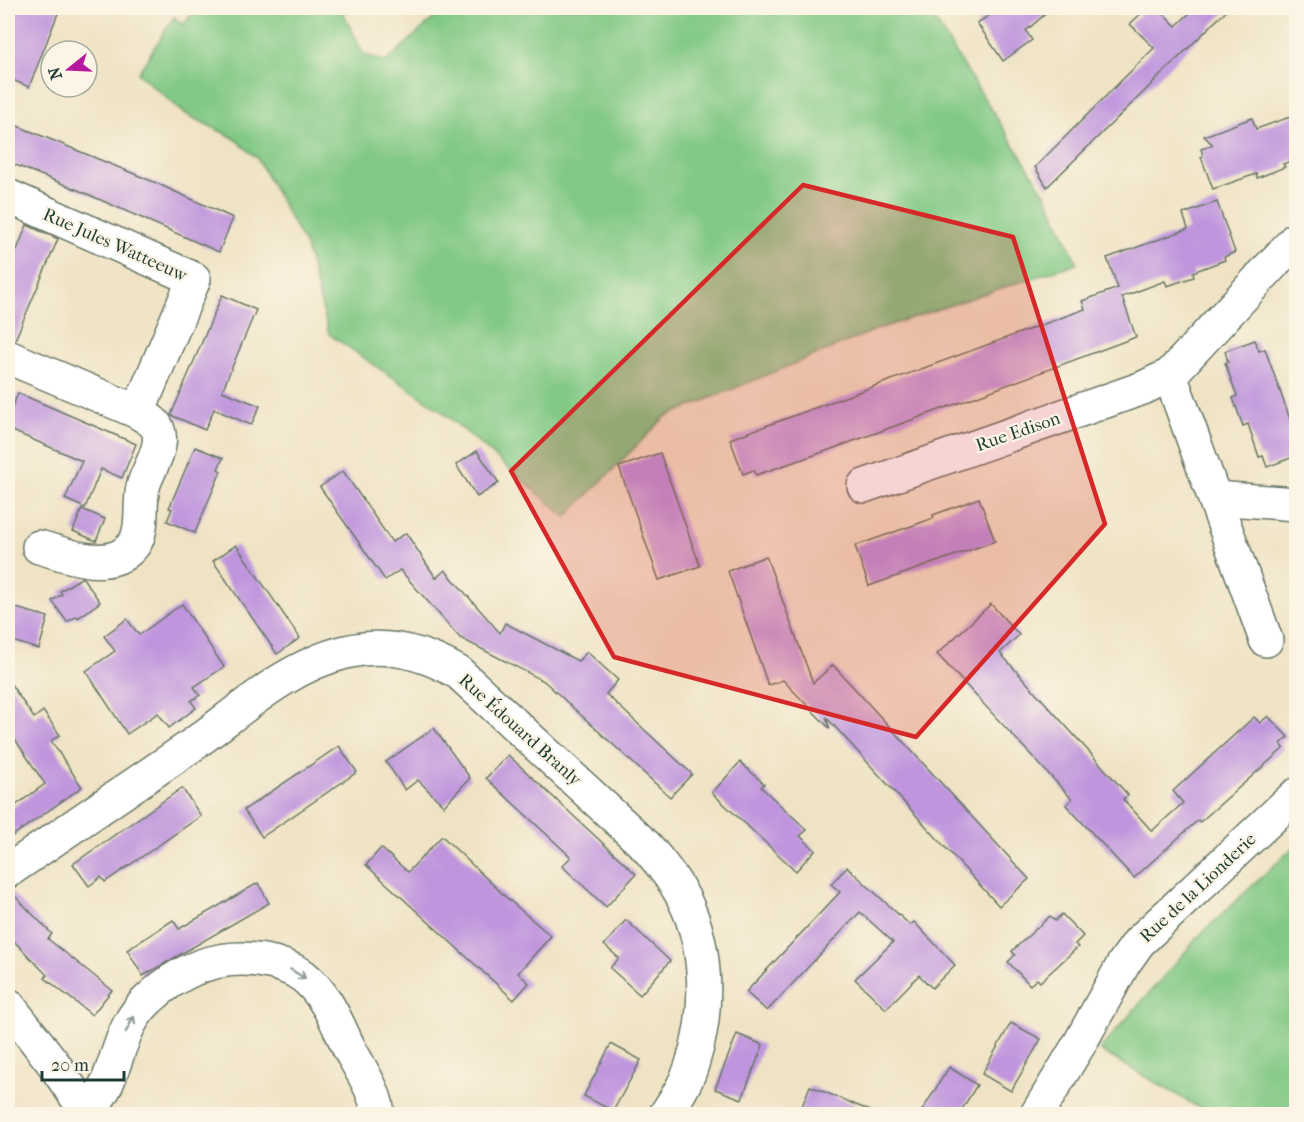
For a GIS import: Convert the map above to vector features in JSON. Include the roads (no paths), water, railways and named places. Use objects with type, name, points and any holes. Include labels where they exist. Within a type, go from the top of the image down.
[{"type":"street","name":"Rue Jules Watteeuw","points":[[8,196],[194,279],[138,412]]},
{"type":"street","name":"Rue Edison","points":[[864,486],[1131,392],[1170,375],[1296,239]]},
{"type":"street","points":[[8,357],[138,412],[159,431],[160,439],[143,488],[135,542],[124,554],[105,560],[83,558],[39,547]]},
{"type":"street","points":[[1170,375],[1266,640]]},
{"type":"street","points":[[1215,498],[1296,504]]},
{"type":"street","name":"Rue Édouard Branly","points":[[8,871],[304,666],[335,655],[367,648],[404,650],[424,655],[459,673],[638,838],[663,865],[680,891],[689,912],[704,973],[705,1004],[693,1062],[684,1084],[666,1114]]},
{"type":"street","name":"Rue de la Lionderie","points":[[1037,1114],[1080,1043],[1124,963],[1139,942],[1296,795]]},
{"type":"street","points":[[8,1005],[53,1063],[88,1114],[106,1087],[119,1046],[136,1012],[159,989],[175,978],[214,961],[229,958],[264,961],[284,966],[302,975],[326,1002],[371,1090],[378,1106],[378,1114]]}]
